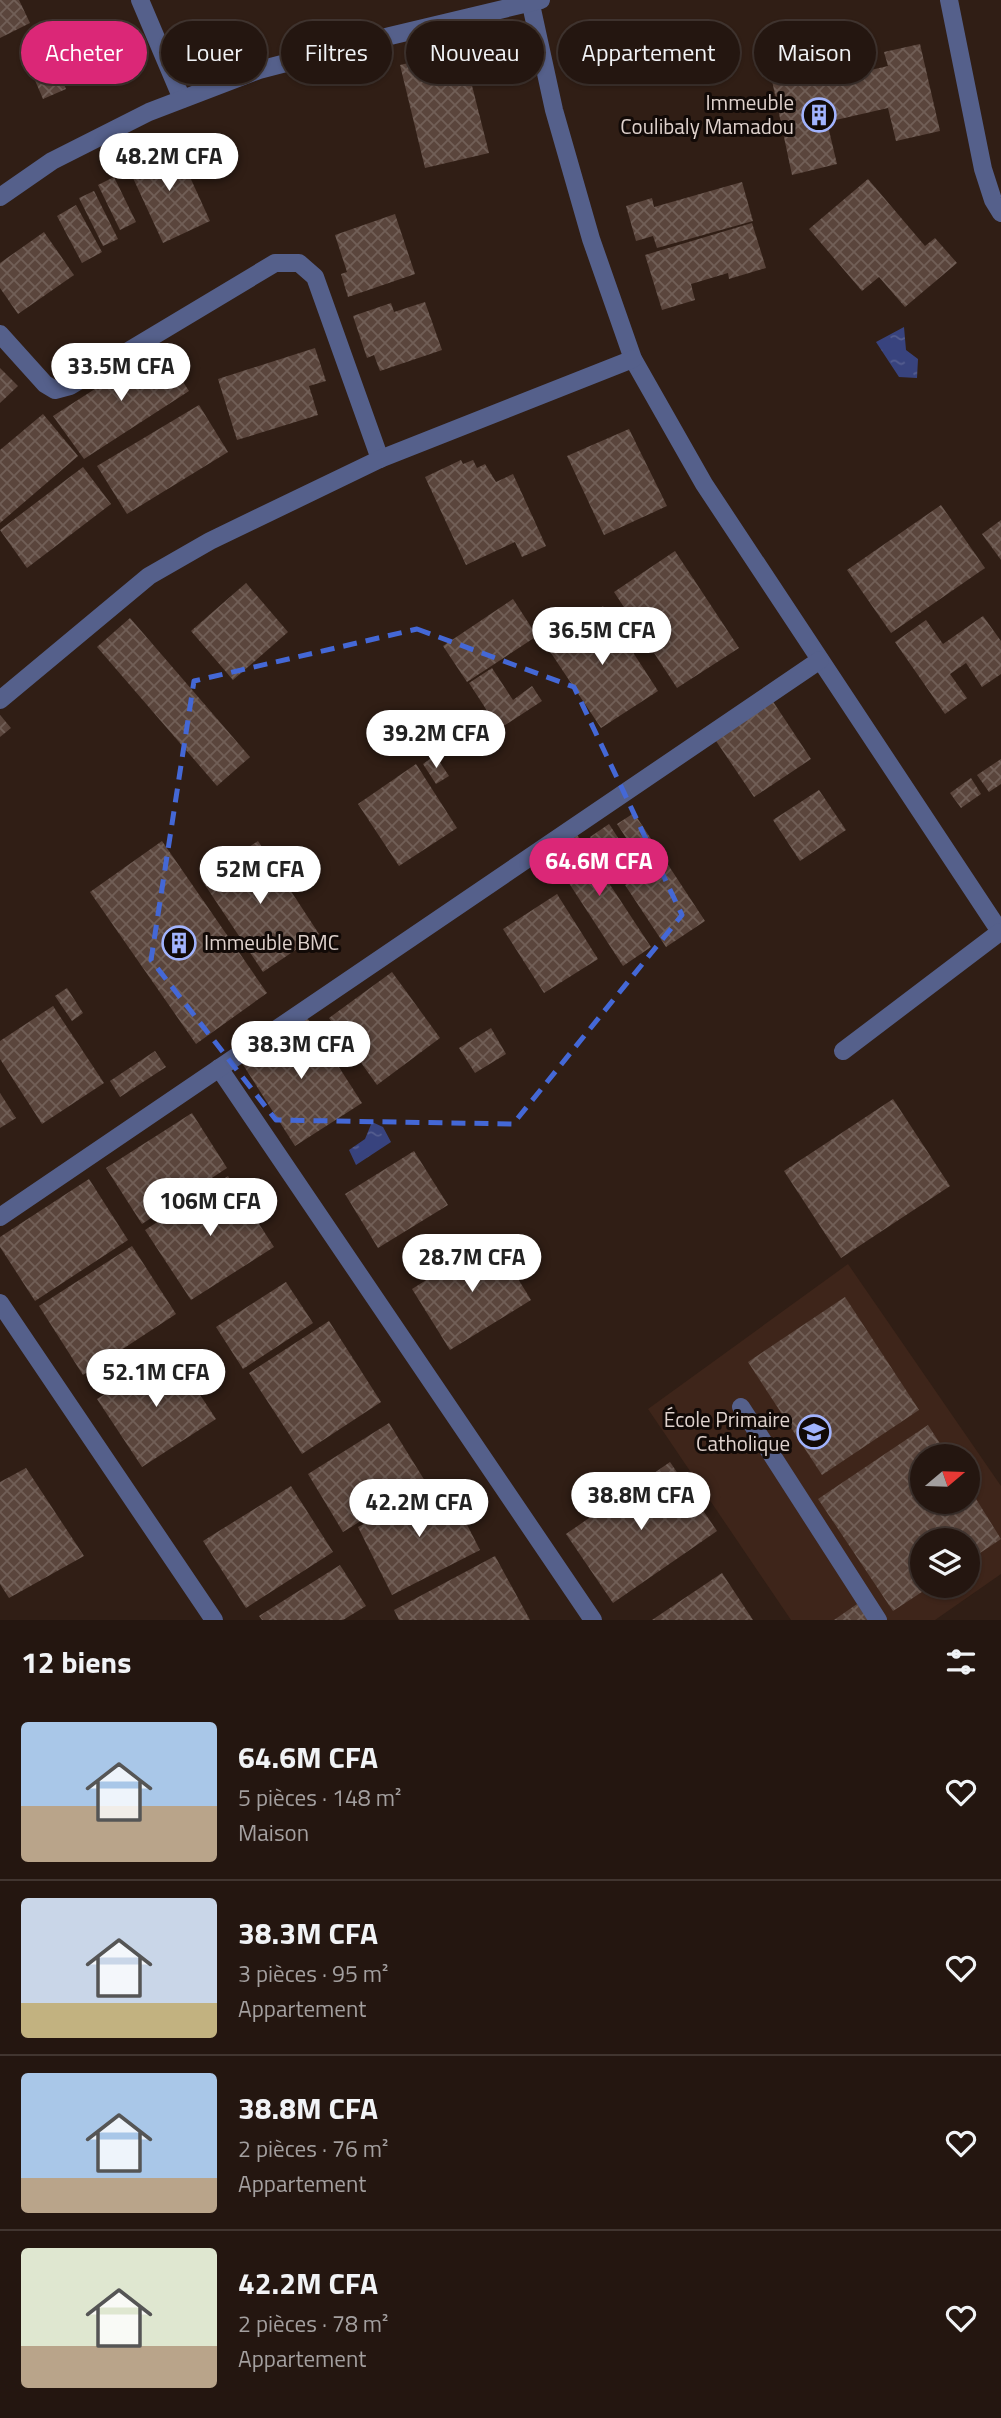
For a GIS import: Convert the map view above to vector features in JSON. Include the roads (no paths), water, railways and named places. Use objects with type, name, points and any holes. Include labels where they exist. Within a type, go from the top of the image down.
[{"type":"street","points":[[140,0],[182,99]]},
{"type":"street","points":[[949,0],[983,169],[993,200],[1001,214]]},
{"type":"street","points":[[0,197],[52,161],[149,112],[260,70],[534,1],[554,110],[591,239],[633,359],[704,484],[1001,933],[844,1051]]},
{"type":"street","points":[[0,334],[45,384],[55,390],[70,386],[275,263],[299,263],[315,277],[380,459]]},
{"type":"street","points":[[0,700],[149,576],[210,541],[380,459],[633,359]]},
{"type":"street","points":[[0,1217],[820,660]]},
{"type":"street","points":[[219,1068],[593,1620]]},
{"type":"street","points":[[0,1303],[214,1620]]},
{"type":"street","points":[[741,1407],[878,1620]]},
{"type":"water","points":[[904,327],[906,350],[918,359],[917,378],[899,377],[876,342]]},
{"type":"water","points":[[372,1122],[383,1127],[391,1142],[356,1165],[349,1150],[365,1139]]},
{"type":"place","name":"Immeuble Coulibaly Mamadou","points":[[819,115]]},
{"type":"place","name":"Immeuble BMC","points":[[179,943]]},
{"type":"place","name":"École Primaire Catholique","points":[[814,1432]]}]
